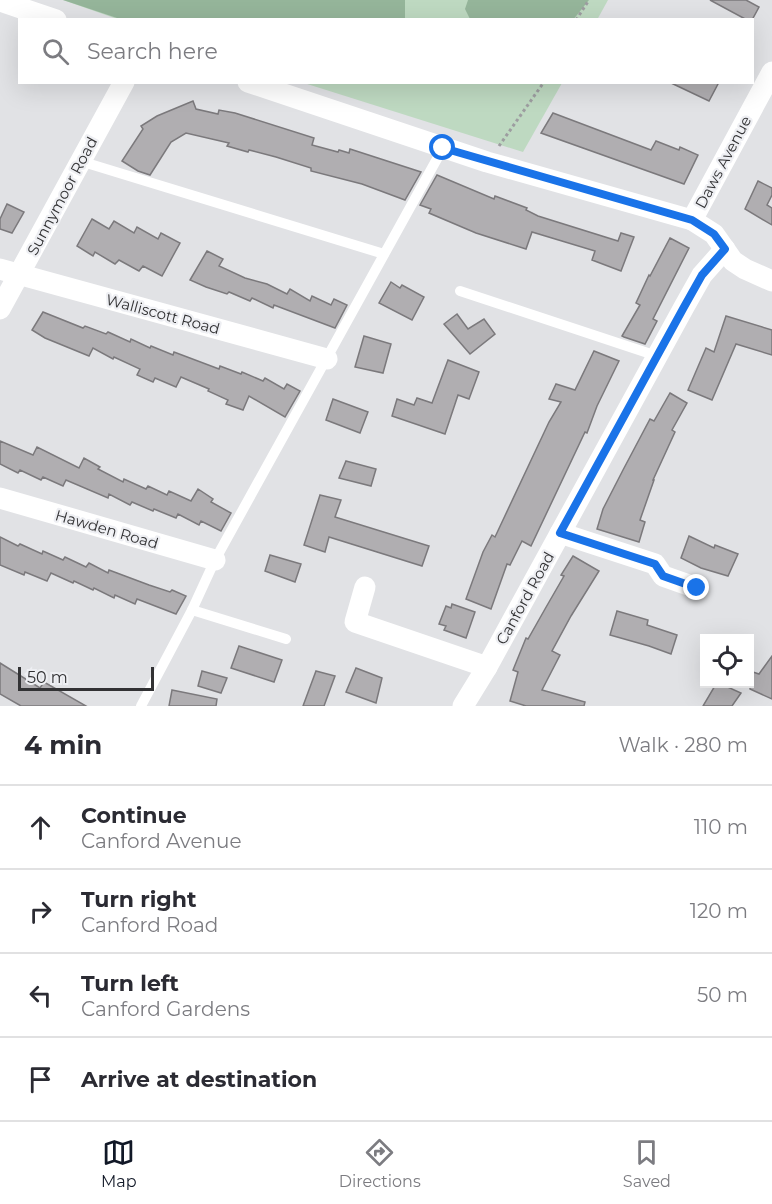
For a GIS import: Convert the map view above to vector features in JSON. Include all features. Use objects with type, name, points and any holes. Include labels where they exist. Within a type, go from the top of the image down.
[{"type":"street","points":[[0,1],[50,18]]},
{"type":"street","name":"Daws Avenue","points":[[692,220],[772,72]]},
{"type":"street","name":"Sunnymoor Road","points":[[0,309],[10,272],[80,161],[123,84]]},
{"type":"street","points":[[254,84],[487,162],[692,220],[714,234],[733,261],[745,269],[772,280]]},
{"type":"street","name":"Canford Road","points":[[463,706],[487,667],[702,275],[725,249]]},
{"type":"street","name":"Walliscott Road","points":[[10,272],[327,359]]},
{"type":"street","name":"Hawden Road","points":[[0,498],[214,560]]},
{"type":"street","points":[[560,533],[655,564],[663,576],[697,588]]},
{"type":"street","points":[[365,587],[355,622],[487,667]]},
{"type":"lane","points":[[141,706],[192,610],[214,560],[443,148]]},
{"type":"lane","points":[[80,161],[384,254]]},
{"type":"lane","points":[[460,291],[657,356]]},
{"type":"lane","points":[[192,610],[286,639]]},
{"type":"path","points":[[577,18],[589,0]]},
{"type":"path","points":[[487,162],[543,84]]},
{"type":"green space","points":[[63,0],[608,0],[598,18],[114,18]]},
{"type":"green space","points":[[63,0],[405,0],[405,18],[117,18]]},
{"type":"green space","points":[[468,0],[589,0],[575,18],[470,18],[465,9]]},
{"type":"green space","points":[[307,84],[561,84],[523,152]]},
{"type":"building","points":[[710,0],[746,0],[759,7],[753,18],[743,18]]},
{"type":"building","points":[[673,84],[718,84],[709,101]]},
{"type":"building","points":[[193,101],[196,109],[218,114],[219,110],[235,113],[314,138],[312,145],[338,152],[339,150],[349,153],[350,149],[421,172],[405,200],[362,184],[311,171],[311,168],[276,157],[249,150],[248,152],[227,146],[229,143],[186,133],[171,142],[150,175],[122,161],[143,129],[141,126],[157,116]]},
{"type":"building","points":[[553,113],[651,150],[656,141],[679,150],[680,147],[698,155],[684,184],[541,133]]},
{"type":"building","points":[[437,175],[494,199],[495,196],[527,208],[526,210],[538,216],[618,241],[621,233],[634,237],[621,271],[592,260],[595,251],[532,232],[526,249],[476,233],[429,213],[431,209],[420,205]]},
{"type":"building","points":[[758,181],[772,188],[772,195],[767,205],[772,208],[772,225],[745,209]]},
{"type":"building","points":[[7,204],[24,212],[12,233],[0,229],[0,219]]},
{"type":"building","points":[[92,219],[109,229],[114,221],[134,233],[137,227],[158,239],[161,233],[180,243],[162,276],[143,266],[139,271],[119,260],[115,264],[95,252],[93,256],[77,246]]},
{"type":"building","points":[[670,238],[689,248],[653,319],[657,321],[645,344],[624,337],[622,336],[640,305],[636,303],[649,275]]},
{"type":"building","points":[[207,251],[223,259],[219,266],[245,278],[267,284],[287,294],[290,289],[310,301],[312,296],[331,305],[334,299],[347,305],[335,328],[274,305],[273,308],[252,298],[250,301],[229,292],[227,294],[206,287],[190,280]]},
{"type":"building","points":[[391,282],[400,288],[402,285],[424,297],[412,320],[379,303]]},
{"type":"building","points":[[43,312],[83,328],[85,326],[106,334],[108,332],[130,342],[131,339],[150,348],[151,346],[173,355],[174,352],[219,369],[220,366],[241,374],[242,372],[263,381],[265,378],[284,389],[287,384],[300,391],[285,417],[249,396],[243,410],[226,404],[228,400],[181,377],[176,387],[155,378],[153,382],[137,375],[140,369],[114,357],[113,359],[93,348],[89,356],[45,338],[32,330]]},
{"type":"building","points":[[457,314],[468,329],[484,319],[495,334],[470,354],[444,324]]},
{"type":"building","points":[[726,316],[772,330],[772,355],[736,344],[712,400],[688,390],[706,348],[714,352]]},
{"type":"building","points":[[364,336],[391,344],[383,373],[355,367]]},
{"type":"building","points":[[594,351],[619,361],[597,406],[587,433],[585,432],[531,546],[522,541],[510,565],[507,564],[491,609],[466,599],[483,552],[492,535],[495,537],[549,422],[561,402],[549,399],[556,384],[575,390]]},
{"type":"building","points":[[448,360],[479,372],[469,399],[458,395],[445,434],[392,416],[397,399],[414,405],[417,398],[432,403]]},
{"type":"building","points":[[670,393],[687,403],[672,430],[675,432],[653,480],[640,520],[645,522],[639,542],[597,529],[603,509],[650,419],[654,421]]},
{"type":"building","points":[[333,399],[368,412],[360,433],[326,420]]},
{"type":"building","points":[[0,441],[33,455],[37,447],[79,468],[84,458],[100,467],[98,469],[123,482],[124,479],[146,489],[148,486],[167,495],[169,491],[191,501],[198,489],[213,499],[211,502],[231,513],[221,531],[201,521],[199,525],[178,514],[176,518],[132,502],[130,505],[109,494],[108,498],[66,480],[63,486],[43,477],[41,480],[20,470],[18,473],[0,464]]},
{"type":"building","points":[[346,461],[376,469],[371,486],[339,478]]},
{"type":"building","points":[[320,495],[341,500],[335,517],[429,546],[422,566],[329,537],[325,552],[304,545]]},
{"type":"building","points":[[689,536],[714,548],[715,545],[738,554],[728,576],[701,568],[681,558]]},
{"type":"building","points":[[0,537],[42,554],[43,551],[63,560],[65,557],[86,567],[89,563],[108,573],[109,570],[186,596],[176,614],[137,599],[135,604],[115,595],[114,598],[94,588],[93,590],[51,573],[47,581],[25,572],[24,575],[0,565]]},
{"type":"building","points":[[270,555],[301,564],[295,582],[265,571]]},
{"type":"building","points":[[573,556],[599,571],[552,651],[560,655],[542,690],[585,702],[584,706],[526,706],[510,701],[518,672],[513,670],[526,638],[528,639]]},
{"type":"building","points":[[452,604],[475,612],[466,638],[444,630],[446,626],[439,624],[446,606],[451,608]]},
{"type":"building","points":[[617,611],[648,620],[647,625],[677,635],[671,654],[610,635]]},
{"type":"building","points":[[239,646],[282,660],[274,682],[231,668]]},
{"type":"building","points":[[772,656],[772,699],[750,689],[754,688],[754,672],[759,674]]},
{"type":"building","points":[[0,663],[40,688],[44,682],[86,706],[21,706],[0,694]]},
{"type":"building","points":[[356,668],[382,678],[376,703],[346,692]]},
{"type":"building","points":[[202,671],[227,678],[221,693],[198,686]]},
{"type":"building","points":[[316,671],[335,676],[324,706],[303,706]]},
{"type":"building","points":[[714,688],[730,688],[741,693],[732,706],[703,706]]},
{"type":"building","points":[[172,690],[217,699],[216,706],[169,706]]},
{"type":"route","points":[[443,148],[692,220],[714,234],[725,249],[702,275],[560,533],[655,564],[663,576],[697,588]]}]
